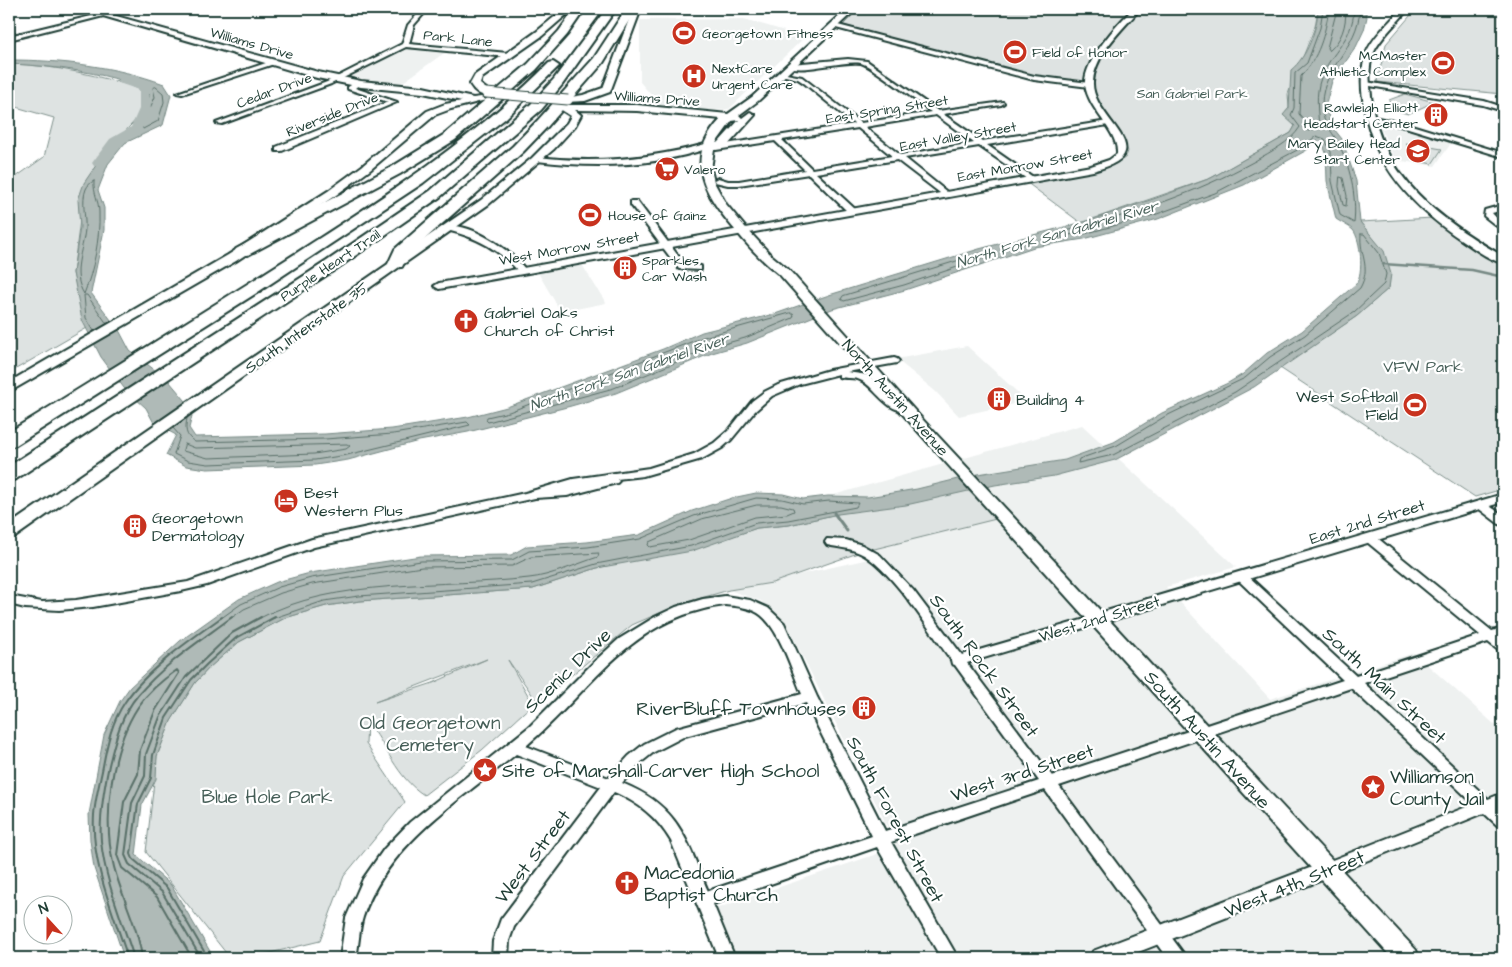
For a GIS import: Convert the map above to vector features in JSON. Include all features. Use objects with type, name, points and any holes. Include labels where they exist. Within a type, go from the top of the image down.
[{"type":"highway","points":[[237,255],[270,239],[424,154],[472,120],[519,78],[563,33],[580,9]]},
{"type":"highway","points":[[577,36],[597,9]]},
{"type":"highway","name":"Purple Heart Trail","points":[[9,475],[435,194],[536,107],[558,82],[611,9]]},
{"type":"highway","points":[[396,264],[401,252],[518,149],[581,82],[599,60],[631,9]]},
{"type":"highway","points":[[519,78],[546,47],[556,30],[554,23]]},
{"type":"highway","name":"Purple Heart Trail","points":[[9,440],[250,292],[415,183],[487,130],[543,78],[567,49]]},
{"type":"highway","points":[[435,194],[461,185],[505,154],[518,149]]},
{"type":"main road","name":"Williams Drive","points":[[83,9],[272,63],[359,84],[419,92],[459,87],[484,97],[733,118]]},
{"type":"main road","points":[[459,87],[478,77],[554,23],[568,9]]},
{"type":"main road","points":[[634,111],[616,102],[608,95],[607,90],[637,9]]},
{"type":"main road","points":[[712,149],[733,118],[852,9]]},
{"type":"main road","points":[[9,388],[237,255],[360,173],[432,113],[448,106],[484,97],[475,84],[478,77]]},
{"type":"main road","points":[[712,149],[723,144],[765,102],[771,94],[767,88]]},
{"type":"main road","points":[[569,127],[576,115],[565,103],[607,90]]},
{"type":"main road","points":[[419,92],[431,101],[432,113]]},
{"type":"main road","points":[[597,118],[634,111]]},
{"type":"main road","points":[[569,127],[583,122]]},
{"type":"main road","name":"South Interstate 35","points":[[9,533],[450,228],[537,159],[569,127]]},
{"type":"main road","name":"North Austin Avenue","points":[[712,149],[718,180],[747,230]]},
{"type":"main road","name":"North Austin Avenue","points":[[712,149],[706,179],[726,214],[779,259],[788,277],[1008,522]]},
{"type":"main road","name":"South Austin Avenue","points":[[1008,522],[1328,869],[1407,958]]},
{"type":"street","points":[[9,38],[112,9]]},
{"type":"street","points":[[9,34],[97,13],[128,9]]},
{"type":"street","name":"Park Lane","points":[[405,45],[411,25],[425,9]]},
{"type":"street","points":[[834,26],[1040,80],[1089,84],[1092,70],[1115,30],[1137,9]]},
{"type":"street","points":[[1405,9],[1370,52],[1366,84],[1368,118],[1376,145],[1412,194],[1456,232],[1503,260]]},
{"type":"street","name":"Park Lane","points":[[336,79],[405,45],[508,55]]},
{"type":"street","points":[[791,66],[811,67],[865,62],[1030,179]]},
{"type":"street","points":[[180,93],[272,63]]},
{"type":"street","points":[[783,74],[800,78],[806,82],[944,194]]},
{"type":"street","name":"Cedar Drive","points":[[220,123],[336,79]]},
{"type":"street","name":"Riverside Drive","points":[[279,149],[394,102],[350,88],[359,84]]},
{"type":"street","name":"East Morrow Street","points":[[852,211],[1102,165],[1121,155],[1122,146],[1095,101],[1089,84]]},
{"type":"street","points":[[1366,84],[1484,104],[1503,109]]},
{"type":"street","name":"East Spring Street","points":[[537,159],[600,165],[1001,103]]},
{"type":"street","points":[[1368,118],[1406,125],[1503,155]]},
{"type":"street","name":"East Valley Street","points":[[718,180],[728,183],[739,183],[1108,123]]},
{"type":"street","points":[[777,139],[852,211]]},
{"type":"street","points":[[634,203],[682,267],[698,268]]},
{"type":"street","points":[[1503,207],[1492,209],[1488,212],[1488,216],[1503,230]]},
{"type":"street","name":"West Morrow Street","points":[[438,286],[852,211]]},
{"type":"street","points":[[450,228],[482,236],[496,244],[522,270]]},
{"type":"street","points":[[1493,255],[1503,253]]},
{"type":"street","points":[[9,600],[46,606],[89,603],[202,582],[275,557],[290,556],[327,544],[332,540],[528,496],[554,495],[590,488],[690,460],[712,449],[728,438],[750,408],[768,394],[796,382],[894,361]]},
{"type":"street","points":[[832,374],[864,377],[884,397],[909,411]]},
{"type":"street","name":"East 2nd Street","points":[[1241,576],[1371,539],[1503,498]]},
{"type":"street","points":[[1482,505],[1503,520]]},
{"type":"street","points":[[1371,539],[1497,634],[1503,647]]},
{"type":"street","name":"South Rock Street","points":[[831,542],[858,546],[873,554],[909,593],[957,661],[1177,958]]},
{"type":"street","name":"West 2nd Street","points":[[957,661],[1241,576]]},
{"type":"street","name":"South Main Street","points":[[1241,576],[1503,822]]},
{"type":"street","name":"Scenic Drive","points":[[348,958],[357,905],[386,857],[431,812],[536,728],[602,662],[642,629],[678,613],[716,601],[738,601],[752,604],[773,617],[779,626],[810,696]]},
{"type":"street","name":"West 3rd Street","points":[[703,900],[881,839],[1202,734],[1264,710],[1497,634]]},
{"type":"street","points":[[611,785],[634,760],[664,740],[681,732],[810,696]]},
{"type":"street","name":"South Forest Street","points":[[810,696],[881,839],[950,958]]},
{"type":"street","points":[[514,747],[630,791],[649,803],[671,825],[727,958]]},
{"type":"street","name":"West Street","points":[[500,958],[501,941],[507,924],[611,785]]},
{"type":"street","name":"West 4th Street","points":[[1100,958],[1503,799]]},
{"type":"shaded area","points":[[744,19],[805,37],[729,109],[709,112],[663,109],[640,82],[640,20]]},
{"type":"shaded area","points":[[412,47],[447,51],[399,85],[348,76]]},
{"type":"shaded area","name":"Mary Bailey Head Start Center","points":[[1378,122],[1393,124],[1452,142],[1435,166],[1395,160]]},
{"type":"shaded area","points":[[581,263],[606,303],[561,312],[537,271]]},
{"type":"shaded area","points":[[967,346],[1027,401],[959,416],[935,391],[896,359]]},
{"type":"shaded area","points":[[1082,425],[1236,567],[1166,587],[1270,699],[1414,653],[1503,732],[1503,804],[1487,811],[1503,827],[1503,958],[736,958],[715,909],[880,853],[896,844],[785,621],[761,601],[729,590],[869,559],[830,496]]},
{"type":"green space","name":"San Gabriel Park","points":[[859,9],[1318,9],[1315,27],[1288,94],[1289,108],[1286,112],[1295,126],[1291,133],[1211,178],[1081,223],[1026,182],[1116,164],[1126,157],[1128,151],[1097,98],[1093,85],[1051,81],[843,25]]},
{"type":"green space","name":"McMaster Athletic Complex","points":[[1416,9],[1503,9],[1503,94],[1377,82],[1386,44]]},
{"type":"green space","points":[[9,64],[78,72],[145,90],[141,114],[99,160],[80,220],[73,273],[87,328],[9,373],[9,182],[44,157],[54,118],[9,105]]},
{"type":"green space","points":[[1405,94],[1434,102],[1408,114],[1391,109],[1389,100]]},
{"type":"green space","points":[[1406,143],[1442,149],[1432,164],[1414,160]]},
{"type":"green space","name":"VFW Park","points":[[1433,218],[1472,246],[1503,263],[1503,489],[1475,497],[1280,368],[1357,316],[1389,288],[1390,278],[1386,260],[1378,245],[1360,222]]},
{"type":"green space","name":"Blue Hole Park","points":[[963,485],[996,519],[858,553],[772,583],[729,590],[680,604],[632,625],[538,703],[508,660],[533,704],[482,750],[424,795],[414,788],[399,770],[367,721],[366,744],[405,802],[344,876],[320,941],[249,958],[230,958],[146,852],[157,756],[171,721],[195,683],[210,667],[239,642],[285,618],[326,606],[360,601],[533,589],[597,568],[718,541],[757,528],[789,525]],"holes":[[[487,659],[433,683],[375,702]]]},
{"type":"water","points":[[1318,9],[1365,9],[1367,17],[1364,30],[1356,47],[1332,81],[1326,104],[1330,124],[1342,139],[1356,181],[1360,222],[1384,251],[1391,274],[1389,288],[1357,316],[1254,387],[1115,460],[1054,476],[995,485],[906,505],[838,514],[789,525],[757,528],[692,551],[597,568],[533,589],[360,601],[326,606],[285,618],[239,642],[195,683],[171,721],[157,756],[156,779],[142,805],[136,855],[171,885],[214,958],[124,958],[94,868],[90,840],[89,814],[104,735],[120,701],[130,687],[180,641],[239,599],[277,582],[310,573],[421,556],[511,555],[527,546],[587,542],[639,535],[692,511],[732,498],[756,493],[783,494],[803,499],[828,496],[868,497],[917,489],[978,474],[1065,460],[1114,442],[1162,413],[1228,383],[1243,374],[1267,353],[1302,331],[1356,284],[1361,265],[1360,249],[1353,230],[1336,219],[1327,181],[1326,153],[1322,142],[1315,140],[1307,150],[1244,185],[1158,219],[1084,239],[1034,247],[905,290],[832,309],[747,343],[712,353],[616,393],[468,432],[419,441],[348,460],[315,465],[207,469],[186,466],[166,455],[176,435],[154,423],[146,408],[124,388],[101,357],[82,320],[73,273],[80,227],[78,200],[84,183],[109,146],[136,126],[150,95],[139,87],[104,76],[61,68],[9,64],[9,60],[88,65],[107,68],[164,84],[171,95],[163,125],[125,143],[108,164],[98,190],[104,208],[104,230],[91,293],[120,332],[130,351],[169,381],[185,400],[192,416],[189,428],[195,437],[325,434],[392,429],[468,417],[507,407],[663,349],[702,332],[775,314],[829,295],[979,249],[1091,220],[1211,178],[1291,133],[1295,126],[1283,115],[1289,108],[1291,70],[1302,58],[1310,42],[1316,26]]},
{"type":"waterway","name":"North Fork San Gabriel River","points":[[98,163],[114,142],[136,129],[145,109],[144,88],[123,81]]},
{"type":"waterway","points":[[1383,264],[1472,270],[1503,277]]},
{"type":"waterway","points":[[834,513],[847,531]]},
{"type":"place","name":"Georgetown Fitness","points":[[684,33]]},
{"type":"place","name":"Field of Honor","points":[[1015,52]]},
{"type":"place","name":"McMaster Athletic Complex","points":[[1443,63]]},
{"type":"place","name":"NextCare Urgent Care","points":[[694,76]]},
{"type":"place","name":"Rawleigh Elliott Headstart Center","points":[[1436,115]]},
{"type":"place","name":"Mary Bailey Head Start Center","points":[[1418,151]]},
{"type":"place","name":"Valero","points":[[667,169]]},
{"type":"place","name":"House of Gainz","points":[[590,215]]},
{"type":"place","name":"Sparkles Car Wash","points":[[625,268]]},
{"type":"place","name":"Gabriel Oaks Church of Christ","points":[[466,321]]},
{"type":"place","name":"Building 4","points":[[999,399]]},
{"type":"place","name":"West Softball Field","points":[[1415,405]]},
{"type":"place","name":"Best Western Plus","points":[[286,501]]},
{"type":"place","name":"Georgetown Dermatology","points":[[135,526]]},
{"type":"place","name":"RiverBluff Townhouses","points":[[864,708]]},
{"type":"place","name":"Site of Marshall-Carver High School","points":[[485,770]]},
{"type":"place","name":"Williamson County Jail","points":[[1373,787]]},
{"type":"place","name":"Macedonia Baptist Church","points":[[627,883]]},
{"type":"park label","name":"Old Georgetown Cemetery","points":[[430,733]]}]
